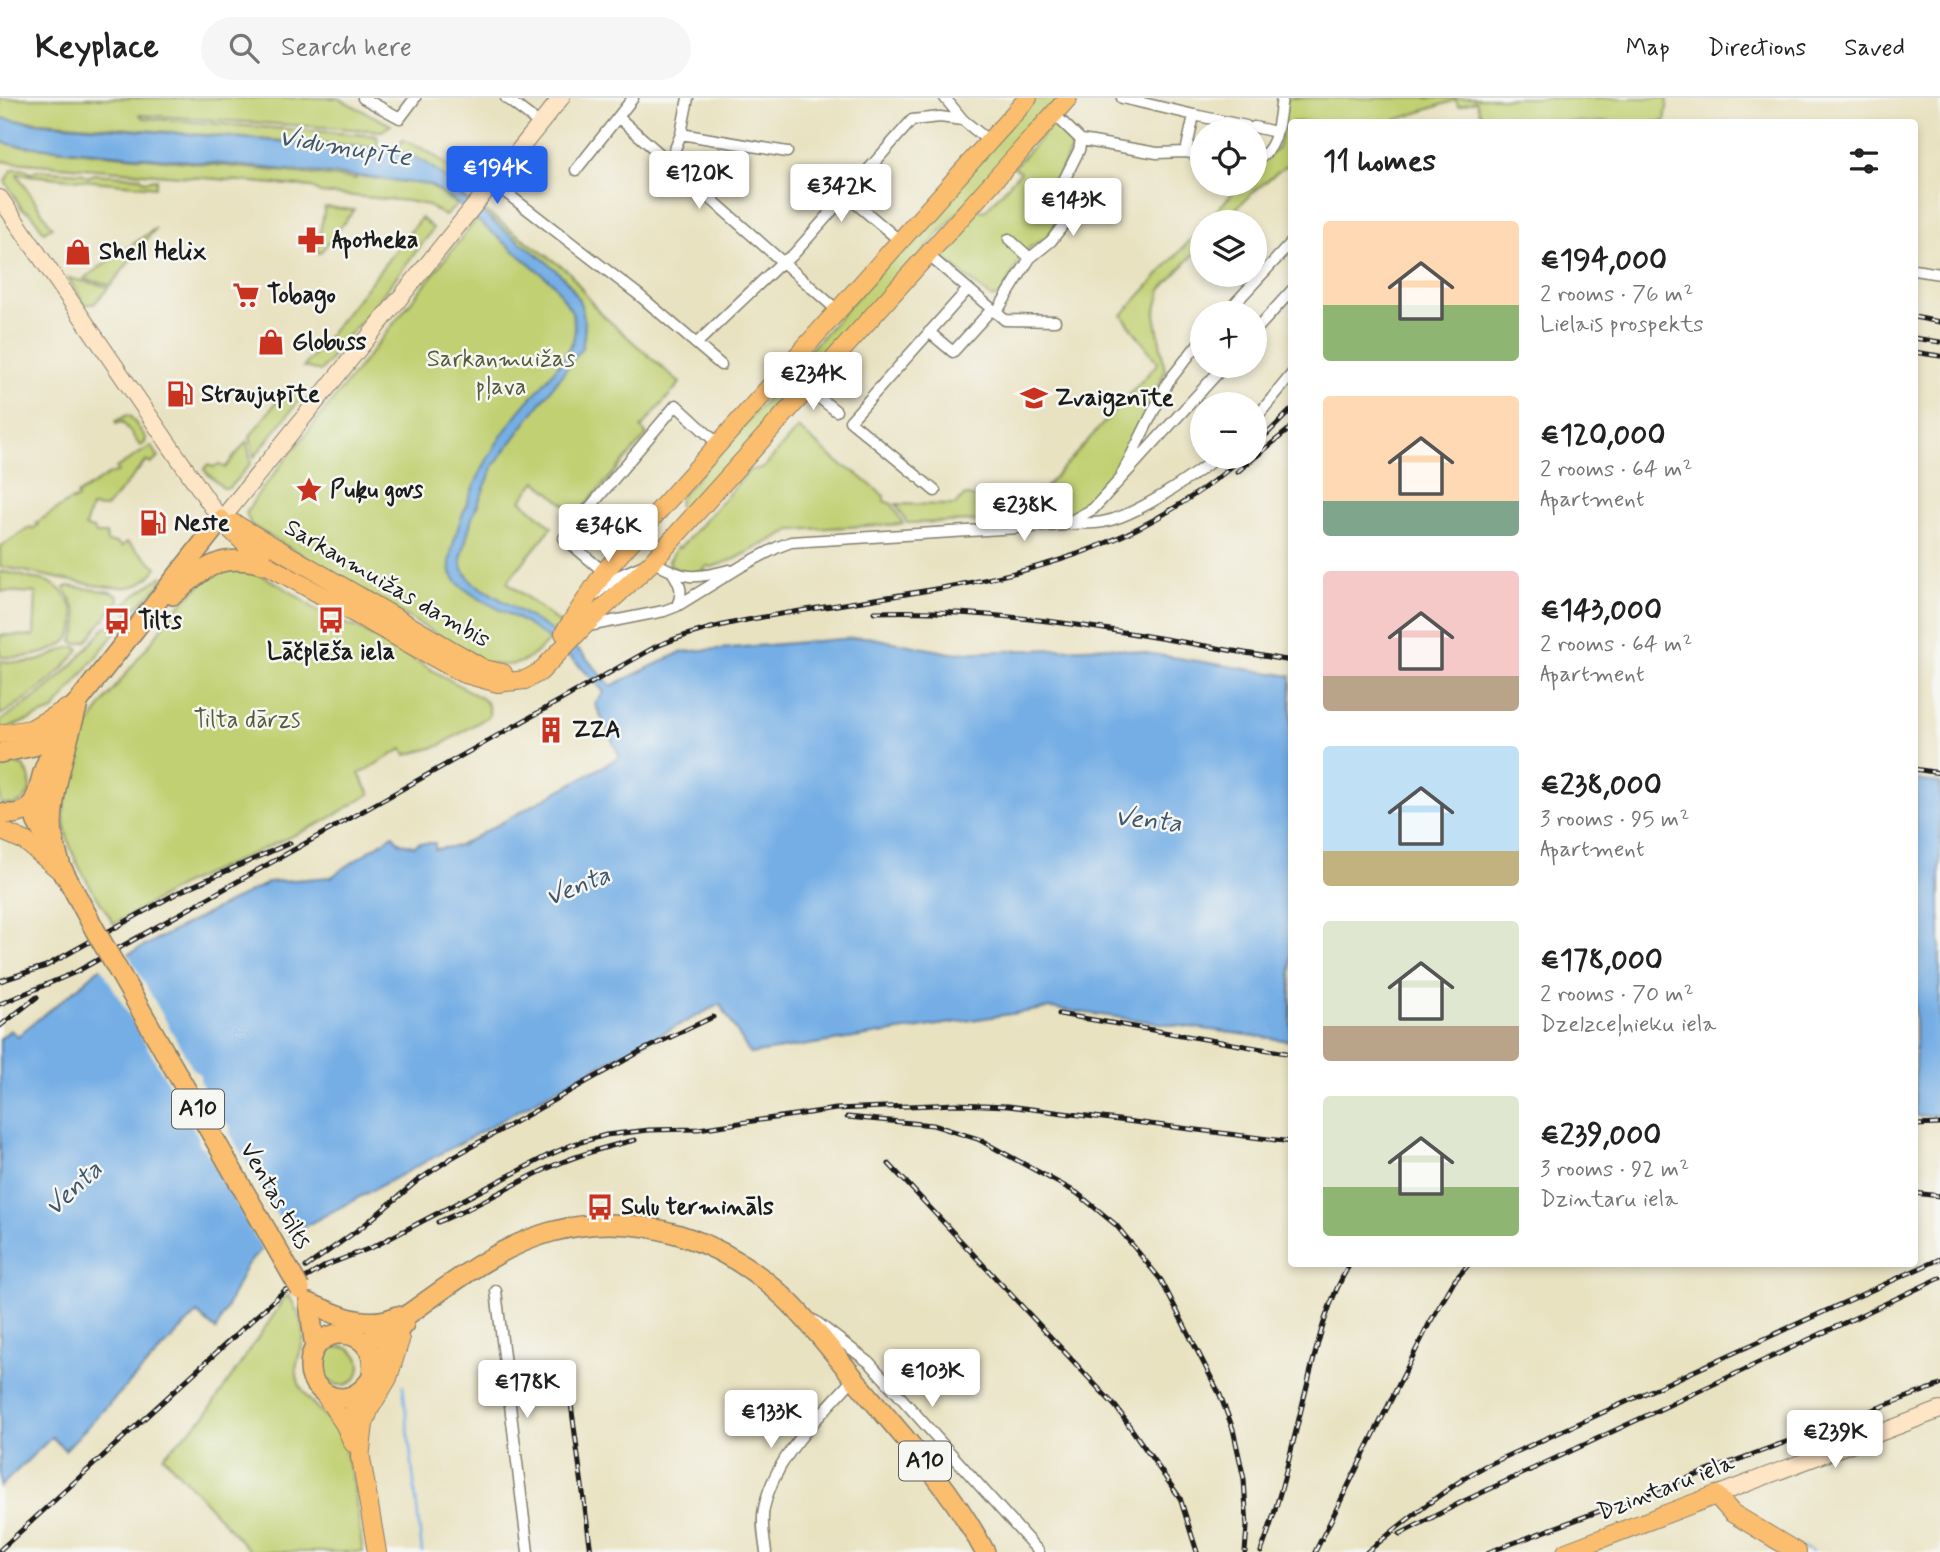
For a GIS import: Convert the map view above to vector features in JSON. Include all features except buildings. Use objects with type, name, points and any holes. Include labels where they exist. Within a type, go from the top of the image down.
[{"type":"highway","name":"A10","points":[[6,752],[34,746],[78,702],[221,520]]},
{"type":"highway","name":"A10","points":[[148,615],[210,565],[236,559],[267,565]]},
{"type":"highway","name":"A10","points":[[41,780],[60,735],[78,702]]},
{"type":"highway","points":[[63,874],[53,838],[52,820],[78,702]]},
{"type":"highway","name":"A10","points":[[6,752],[23,754],[38,770],[41,788],[35,801],[34,813],[63,874]]},
{"type":"highway","name":"A10","points":[[0,813],[19,813],[35,801]]},
{"type":"highway","name":"A10","points":[[0,813],[31,831],[63,874]]},
{"type":"highway","name":"Ventas tilts","points":[[63,874],[305,1296]]},
{"type":"highway","name":"A10","points":[[305,1296],[345,1334],[356,1336],[365,1343],[474,1267],[519,1243],[564,1229],[609,1224],[660,1229],[706,1244],[747,1267],[790,1303],[944,1486],[985,1552]]},
{"type":"highway","name":"A10","points":[[305,1296],[315,1348],[310,1359],[310,1371],[314,1383],[323,1392]]},
{"type":"highway","points":[[305,1296],[339,1315],[377,1323],[429,1300]]},
{"type":"highway","name":"A10","points":[[366,1386],[395,1332],[429,1300]]},
{"type":"highway","points":[[315,1348],[323,1339],[334,1334],[345,1334]]},
{"type":"highway","points":[[323,1392],[335,1398],[349,1398],[366,1386],[374,1367],[372,1354],[365,1343]]},
{"type":"main road","points":[[1,201],[221,520],[561,98]]},
{"type":"main road","name":"Sarkanmuižas dambis","points":[[574,631],[585,603],[604,572],[1028,98]]},
{"type":"main road","name":"Sarkanmuižas dambis","points":[[221,520],[267,565],[461,673],[498,683],[525,680],[540,672],[574,631],[653,561],[1068,98]]},
{"type":"main road","name":"Sarkanmuižas dambis","points":[[221,520],[231,522],[484,669],[507,673],[522,671],[551,656]]},
{"type":"main road","points":[[0,734],[31,729],[78,702]]},
{"type":"main road","points":[[0,830],[25,841],[63,874]]},
{"type":"main road","points":[[360,1458],[364,1424],[370,1408],[388,1378],[400,1340],[429,1300]]},
{"type":"main road","points":[[366,1386],[354,1406],[360,1458],[377,1552]]},
{"type":"main road","points":[[323,1392],[345,1425],[360,1458]]},
{"type":"main road","name":"Dzintaru iela","points":[[1567,1552],[1940,1410]]},
{"type":"main road","points":[[1717,1495],[1732,1513],[1797,1552]]},
{"type":"street","points":[[363,98],[400,118],[415,98]]},
{"type":"street","points":[[506,98],[540,124]]},
{"type":"street","points":[[576,170],[633,98]]},
{"type":"street","points":[[669,164],[681,134],[688,98]]},
{"type":"street","points":[[945,98],[963,120],[990,142]]},
{"type":"street","points":[[1267,153],[1276,132],[1282,98]]},
{"type":"street","points":[[1128,99],[1276,132]]},
{"type":"street","points":[[1054,114],[1081,140],[1157,153],[1190,153]]},
{"type":"street","points":[[1186,152],[1194,114]]},
{"type":"street","points":[[618,117],[837,310]]},
{"type":"street","points":[[698,343],[781,263],[793,255],[912,120],[940,117],[963,120]]},
{"type":"street","points":[[681,134],[787,152]]},
{"type":"street","points":[[929,332],[953,352],[994,311],[1030,258],[1051,241],[1072,215],[1071,200],[1064,180],[1080,150],[1081,140]]},
{"type":"street","points":[[496,178],[506,192],[698,343],[721,365]]},
{"type":"street","points":[[846,195],[900,241]]},
{"type":"street","points":[[1009,239],[1030,258]]},
{"type":"street","points":[[1237,301],[1288,246]]},
{"type":"street","points":[[929,255],[1005,320],[1055,321]]},
{"type":"street","points":[[1918,271],[1940,274]]},
{"type":"street","points":[[843,416],[929,332],[968,289]]},
{"type":"street","points":[[1267,318],[1288,294]]},
{"type":"street","points":[[1116,487],[1168,382],[1190,354]]},
{"type":"street","points":[[1064,525],[1093,509],[1116,487],[1213,378]]},
{"type":"street","points":[[1267,404],[1288,379]]},
{"type":"street","points":[[808,388],[935,491]]},
{"type":"street","points":[[604,572],[564,538],[676,405],[718,444]]},
{"type":"street","points":[[574,631],[677,606],[778,547],[809,540],[1104,522],[1126,514],[1201,469]]},
{"type":"street","points":[[585,603],[618,576],[653,561],[673,573],[689,577],[707,576],[742,566]]},
{"type":"street","points":[[673,573],[680,584],[681,597],[677,606]]},
{"type":"street","points":[[496,1291],[528,1552]]},
{"type":"street","points":[[790,1303],[870,1363],[1039,1552]]},
{"type":"street","points":[[766,1552],[764,1509],[782,1463],[796,1443],[854,1378]]},
{"type":"green space","points":[[0,98],[338,98],[391,125],[382,131],[140,115],[143,118],[377,136],[378,146],[385,149],[3,119],[0,118]]},
{"type":"green space","points":[[1033,98],[1061,98],[688,513],[678,506],[680,497]]},
{"type":"green space","points":[[1287,98],[1668,98],[1665,119],[1482,119],[1476,101],[1458,106],[1456,100],[1399,119],[1288,119],[1288,165],[1267,180],[1267,157],[1278,148]]},
{"type":"green space","points":[[1055,122],[1074,142],[1055,184],[1065,212],[1047,238],[1030,247],[1017,264],[1002,295],[992,298],[939,255],[977,209],[985,211],[1020,172],[1014,167]]},
{"type":"green space","points":[[403,140],[431,153],[471,186],[463,196],[450,181],[423,161],[394,151]]},
{"type":"green space","points":[[0,141],[13,145],[430,185],[457,205],[445,216],[427,205],[320,193],[311,187],[0,161]]},
{"type":"green space","points":[[701,146],[739,152],[735,173],[728,172],[730,179],[721,189],[697,168],[708,169],[698,167]]},
{"type":"green space","points":[[13,169],[23,169],[31,173],[36,170],[82,173],[88,177],[94,174],[140,177],[144,181],[157,179],[155,187],[17,174],[52,227],[44,232],[31,213],[22,209],[5,181]]},
{"type":"green space","points":[[1230,196],[1249,196],[1234,210],[1217,210]]},
{"type":"green space","points":[[325,207],[354,210],[320,253],[316,252]]},
{"type":"green space","name":"Sarkanmuižas pļava","points":[[484,210],[569,272],[598,311],[680,383],[641,428],[647,435],[577,515],[536,481],[521,500],[552,527],[507,582],[562,625],[530,658],[511,665],[486,663],[251,525],[246,513]]},
{"type":"green space","points":[[421,218],[433,228],[364,318],[342,339],[329,362],[320,371],[304,367]]},
{"type":"green space","points":[[156,228],[111,285],[84,279],[86,277]]},
{"type":"green space","points":[[1190,240],[1190,258],[1161,290],[1155,314],[1165,371],[1120,470],[1092,502],[1082,510],[1058,519],[907,523],[896,504],[955,505],[965,495],[1024,511],[1158,363],[1122,315]]},
{"type":"green space","points":[[68,278],[109,287],[94,304],[85,304]]},
{"type":"green space","points":[[289,386],[301,393],[298,402],[254,457],[250,436]]},
{"type":"green space","points":[[127,415],[146,438],[145,443],[140,446],[123,422],[116,424],[116,421]]},
{"type":"green space","points":[[798,428],[840,464],[856,473],[884,496],[884,501],[892,504],[903,524],[791,530],[735,559],[712,567],[707,566],[703,569],[706,571],[687,573],[672,567],[669,561],[677,547],[680,548],[750,470],[763,468]]},
{"type":"green space","points":[[247,441],[251,463],[229,488],[223,488],[204,470],[207,465],[214,467],[219,464],[225,468]]},
{"type":"green space","points":[[151,446],[159,457],[151,464],[146,461],[106,508],[91,507],[85,527],[94,529],[96,534],[106,534],[107,542],[117,543],[122,547],[127,542],[157,567],[146,580],[137,585],[109,587],[0,567],[0,547],[38,525],[36,523],[78,498],[77,495],[118,471],[116,468]]},
{"type":"green space","name":"Tilta dārzs","points":[[242,568],[285,588],[323,615],[322,619],[334,625],[336,621],[356,627],[476,695],[487,703],[489,716],[439,746],[406,755],[402,749],[359,774],[370,794],[321,823],[186,883],[114,924],[69,845],[64,815],[65,796],[77,751],[105,701],[184,601],[209,579]]},
{"type":"green space","points":[[0,572],[47,582],[63,593],[73,610],[75,624],[71,635],[63,644],[39,654],[0,657],[0,635],[34,636],[36,593],[0,591]]},
{"type":"green space","points":[[162,576],[157,588],[127,613],[124,605]]},
{"type":"green space","points":[[68,586],[111,592],[118,596],[119,600],[87,641],[76,644],[72,641],[78,620],[64,588]]},
{"type":"green space","points":[[106,626],[118,629],[53,711],[0,731],[0,721],[57,679]]},
{"type":"green space","points":[[73,647],[79,648],[78,651],[52,679],[0,715],[0,661],[35,661]]},
{"type":"green space","points":[[8,761],[23,766],[30,781],[30,789],[23,801],[9,805],[0,803],[0,764]]},
{"type":"green space","points":[[289,1295],[304,1330],[297,1376],[305,1394],[332,1424],[342,1441],[353,1481],[363,1552],[251,1552],[163,1456],[205,1416],[281,1301]]},
{"type":"green space","points":[[341,1347],[354,1353],[360,1366],[354,1379],[341,1385],[328,1379],[322,1366],[328,1353]]},
{"type":"water","points":[[0,118],[385,149],[407,154],[436,170],[458,193],[559,273],[578,298],[583,312],[585,329],[582,348],[494,465],[472,518],[461,559],[463,569],[472,582],[581,652],[611,686],[681,652],[867,637],[951,653],[1109,647],[1288,676],[1288,1041],[1050,1008],[750,1054],[720,1004],[591,1070],[262,1249],[246,1266],[216,1330],[197,1313],[65,1450],[52,1437],[0,1487],[0,1039],[10,1030],[18,1036],[97,970],[269,882],[331,877],[393,835],[400,843],[414,846],[419,843],[435,843],[435,849],[459,846],[620,757],[595,704],[604,692],[595,681],[544,636],[467,590],[455,580],[450,570],[451,553],[459,525],[485,464],[512,421],[553,372],[573,341],[575,330],[572,312],[554,284],[453,200],[430,185],[13,145],[0,141]]},
{"type":"water","points":[[1918,780],[1940,783],[1940,1115],[1918,1116]]},
{"type":"pier","points":[[127,952],[193,1069],[200,1074],[200,1082],[223,1121],[230,1126],[230,1134],[290,1238],[264,1252],[205,1149],[199,1145],[198,1136],[175,1096],[169,1092],[168,1083],[100,965]]},
{"type":"waterway","points":[[403,1386],[422,1552]]},
{"type":"waterway","points":[[1803,1547],[1812,1552]]},
{"type":"waterway","points":[[1772,1548],[1778,1552]]},
{"type":"railway","points":[[1918,318],[1940,322]]},
{"type":"railway","points":[[1918,339],[1940,342]]},
{"type":"railway","points":[[1918,353],[1940,356]]},
{"type":"railway","points":[[1267,434],[1288,413]]},
{"type":"railway","points":[[1237,472],[1288,430]]},
{"type":"railway","points":[[0,1004],[76,972],[657,646],[736,622],[989,579],[1043,565],[1095,548],[1145,525],[1195,495],[1228,469]]},
{"type":"railway","points":[[874,612],[979,614],[1032,619],[1288,660]]},
{"type":"railway","points":[[1918,770],[1940,773]]},
{"type":"railway","points":[[0,981],[46,966],[179,892],[290,843]]},
{"type":"railway","points":[[0,1026],[37,997]]},
{"type":"railway","points":[[1059,1014],[1288,1053]]},
{"type":"railway","points":[[306,1267],[362,1227],[417,1181],[453,1157],[641,1051],[713,1017]]},
{"type":"railway","points":[[0,1550],[284,1291],[327,1265],[373,1247],[574,1144],[606,1135],[649,1130],[698,1129],[836,1109],[957,1104],[1008,1106],[1288,1141]]},
{"type":"railway","points":[[847,1117],[933,1125],[978,1139],[1077,1193],[1116,1225],[1161,1280],[1220,1395],[1233,1429],[1244,1479],[1247,1527],[1245,1552]]},
{"type":"railway","points":[[1918,1125],[1940,1124]]},
{"type":"railway","points":[[438,1222],[557,1164],[635,1140]]},
{"type":"railway","points":[[889,1164],[1116,1407],[1180,1498],[1197,1552]]},
{"type":"railway","points":[[1918,1193],[1940,1196]]},
{"type":"railway","points":[[1367,1552],[1410,1517],[1485,1466],[1940,1259]]},
{"type":"railway","points":[[1261,1552],[1280,1492],[1323,1325],[1348,1267]]},
{"type":"railway","points":[[1315,1552],[1429,1324],[1455,1280],[1466,1267]]},
{"type":"railway","points":[[1400,1534],[1464,1501],[1940,1278]]},
{"type":"railway","points":[[1489,1552],[1940,1385]]},
{"type":"railway","points":[[571,1404],[591,1552]]},
{"type":"place","name":"Apotheka","points":[[311,240]]},
{"type":"place","name":"Shell Helix","points":[[78,252]]},
{"type":"place","name":"Tobago","points":[[246,295]]},
{"type":"place","name":"Globuss","points":[[271,342]]},
{"type":"place","name":"Straujupīte","points":[[180,394]]},
{"type":"place","name":"Zvaigznīte","points":[[1034,398]]},
{"type":"place","name":"Puķu govs","points":[[309,490]]},
{"type":"place","name":"Neste","points":[[153,523]]},
{"type":"place","name":"Lāčplēša iela","points":[[331,620]]},
{"type":"place","name":"Tilts","points":[[117,621]]},
{"type":"place","name":"ZZA","points":[[551,730]]},
{"type":"place","name":"Sulu termināls","points":[[600,1207]]},
{"type":"water label","name":"Vidumupīte","points":[[345,148]]},
{"type":"water label","name":"Venta","points":[[1148,821]]},
{"type":"water label","name":"Venta","points":[[578,887]]},
{"type":"water label","name":"Venta","points":[[74,1189]]}]
